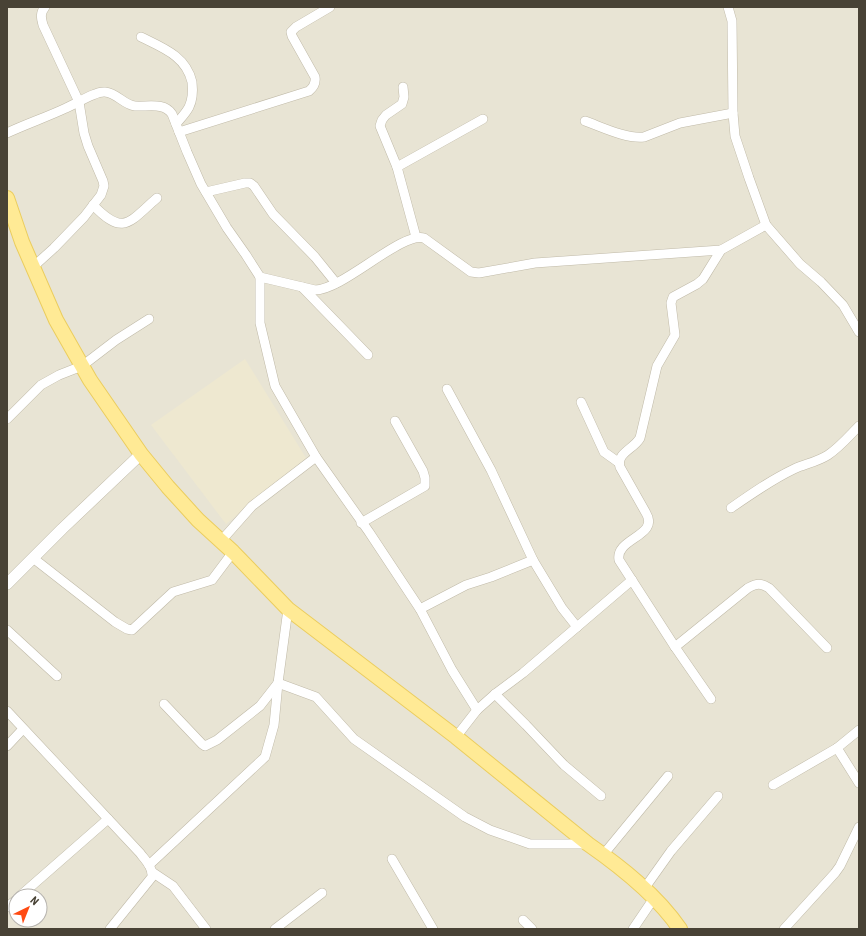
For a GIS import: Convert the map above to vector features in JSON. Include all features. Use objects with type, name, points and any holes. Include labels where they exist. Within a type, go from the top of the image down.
[{"type":"main road","points":[[7,198],[22,242],[56,320],[90,380],[141,454],[198,520],[234,552],[288,609],[456,737],[603,855],[649,893],[672,916],[680,929]]},
{"type":"street","points":[[33,267],[54,248],[101,196],[104,186],[84,133],[79,102],[43,25],[41,14],[45,7]]},
{"type":"street","points":[[178,128],[309,91],[315,84],[315,77],[291,32],[296,27],[330,7]]},
{"type":"street","points":[[728,7],[732,21],[733,112],[736,136],[749,178],[766,224],[800,264],[821,282],[842,305],[859,332]]},
{"type":"street","points":[[141,36],[175,55],[185,65],[190,75],[193,96],[189,108],[178,128]]},
{"type":"street","points":[[403,87],[404,97],[402,104],[386,115],[380,126],[397,167],[416,237]]},
{"type":"street","points":[[7,133],[99,92],[113,94],[130,105],[161,106],[169,110],[178,128],[194,169],[206,192],[227,228],[260,277],[260,323],[275,386],[316,457],[420,609],[452,670],[477,710]]},
{"type":"street","points":[[585,121],[638,138],[680,123],[733,112]]},
{"type":"street","points":[[397,167],[483,119]]},
{"type":"street","points":[[206,192],[250,183],[254,186],[273,214],[315,257],[336,283]]},
{"type":"street","points":[[93,205],[112,222],[124,224],[157,198]]},
{"type":"street","points":[[260,277],[315,290],[322,290],[416,237],[424,238],[471,272],[479,273],[535,263],[720,250],[766,224]]},
{"type":"street","points":[[618,462],[620,458],[638,442],[640,438],[657,366],[675,335],[671,303],[673,297],[697,284],[703,279],[720,250]]},
{"type":"street","points":[[301,286],[368,354]]},
{"type":"street","points":[[7,419],[41,385],[58,375],[82,366],[116,340],[148,319]]},
{"type":"street","points":[[448,388],[491,470],[533,560],[562,608],[577,627]]},
{"type":"street","points":[[580,402],[601,447],[608,455],[618,462],[649,520],[649,525],[645,530],[623,547],[618,555],[619,560],[675,647],[711,699]]},
{"type":"street","points":[[361,523],[425,486],[423,471],[395,421]]},
{"type":"street","points":[[731,508],[757,489],[782,475],[796,468],[820,460],[829,454],[859,426]]},
{"type":"street","points":[[7,584],[141,454]]},
{"type":"street","points":[[221,541],[252,506],[316,457]]},
{"type":"street","points":[[33,558],[115,622],[127,630],[132,630],[174,592],[212,580],[234,552]]},
{"type":"street","points":[[420,609],[466,585],[491,577],[533,560]]},
{"type":"street","points":[[456,737],[477,710],[494,694],[523,673],[632,580]]},
{"type":"street","points":[[675,647],[748,588],[758,584],[763,584],[769,588],[827,648]]},
{"type":"street","points":[[151,869],[265,757],[274,724],[288,609]]},
{"type":"street","points":[[7,630],[58,676]]},
{"type":"street","points":[[164,704],[205,746],[217,740],[260,706],[278,683]]},
{"type":"street","points":[[278,683],[316,697],[354,739],[465,817],[490,830],[530,844],[588,844]]},
{"type":"street","points":[[494,694],[564,765],[601,796]]},
{"type":"street","points":[[7,711],[140,853],[151,869],[173,886],[206,929]]},
{"type":"street","points":[[7,746],[23,728]]},
{"type":"street","points":[[773,785],[837,748],[859,730]]},
{"type":"street","points":[[837,748],[859,783]]},
{"type":"street","points":[[603,855],[668,776]]},
{"type":"street","points":[[633,929],[649,893],[671,851],[718,796]]},
{"type":"street","points":[[29,888],[108,819]]},
{"type":"street","points":[[784,929],[836,873],[859,827]]},
{"type":"street","points":[[392,858],[433,929]]},
{"type":"street","points":[[110,929],[152,877],[151,869]]},
{"type":"street","points":[[275,929],[322,893]]},
{"type":"street","points":[[672,916],[689,929]]},
{"type":"street","points":[[524,920],[532,929]]},
{"type":"shaded area","points":[[7,7],[859,7],[859,929],[7,929]]},
{"type":"shaded area","points":[[245,359],[306,458],[226,524],[151,425]]}]
